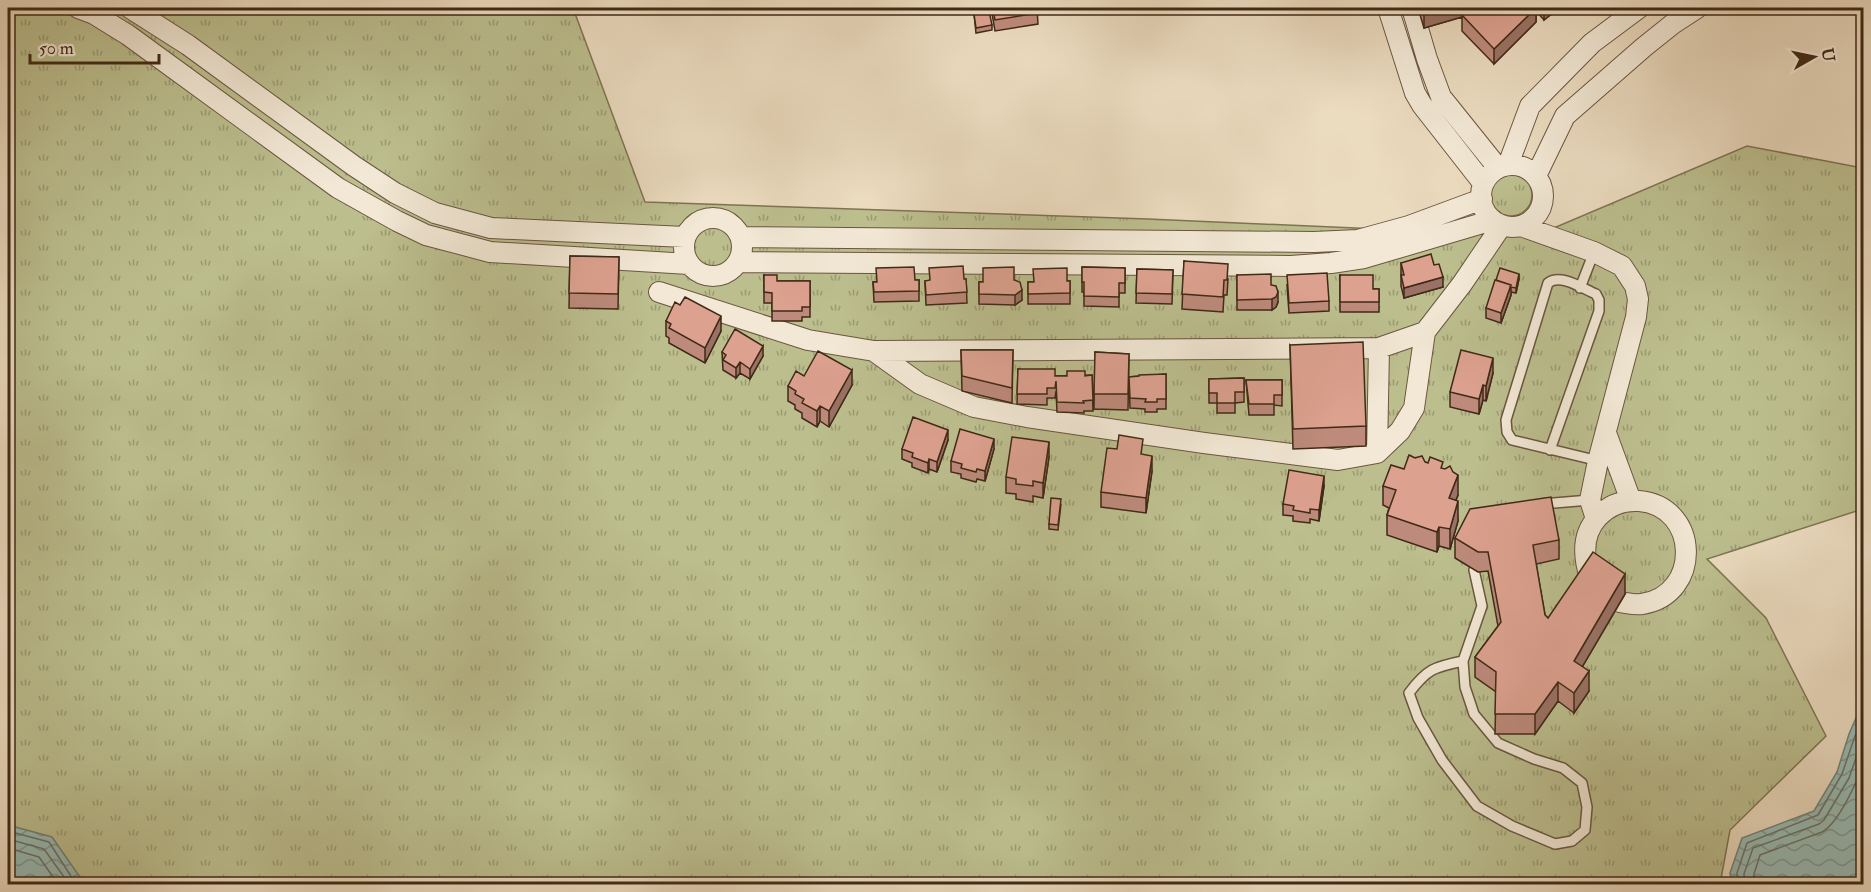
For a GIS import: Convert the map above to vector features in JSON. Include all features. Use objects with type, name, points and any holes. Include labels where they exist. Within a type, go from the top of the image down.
[{"type":"street","points":[[78,8],[94,14],[128,35],[338,188],[426,235],[490,252],[689,264]]},
{"type":"street","points":[[130,8],[188,45],[354,166],[395,193],[435,213],[491,228],[685,237]]},
{"type":"street","points":[[741,237],[1314,242],[1358,240],[1409,226],[1482,191],[1490,174],[1503,166],[1518,165],[1528,169],[1541,185],[1542,205],[1530,222],[1511,227],[1497,223],[1486,213],[1482,191],[1415,93],[1388,8]]},
{"type":"street","points":[[1412,8],[1442,97],[1503,166]]},
{"type":"street","points":[[1503,166],[1530,106],[1592,43],[1639,8]]},
{"type":"street","points":[[1536,176],[1565,116],[1659,35],[1698,8]]},
{"type":"street","points":[[704,218],[722,219],[730,223],[741,237],[742,254],[732,269],[724,274],[705,275],[696,271],[689,264],[683,246],[685,237],[689,229],[704,218]]},
{"type":"street","points":[[738,262],[1291,266],[1364,258],[1497,223]]},
{"type":"street","points":[[874,351],[920,384],[974,407],[1038,419],[1338,460],[1377,453],[1400,431],[1414,408],[1425,332],[1462,284],[1497,223]]},
{"type":"street","points":[[1521,226],[1594,252],[1622,266],[1635,286],[1638,299],[1636,317],[1590,500],[1596,519]]},
{"type":"street","points":[[490,252],[491,228]]},
{"type":"street","points":[[659,292],[808,340],[874,351],[1379,348],[1425,332]]},
{"type":"street","points":[[1377,453],[1379,348]]},
{"type":"street","points":[[1606,434],[1631,501]]},
{"type":"street","points":[[1590,577],[1585,562],[1584,547],[1588,531],[1606,510],[1631,501],[1649,502],[1666,510],[1679,524],[1686,540],[1687,559],[1681,576],[1670,591],[1656,600],[1641,604],[1620,602]]},
{"type":"lane","points":[[1580,288],[1594,252]]},
{"type":"lane","points":[[1550,450],[1599,310],[1599,300],[1596,294],[1560,278],[1548,283],[1506,420],[1507,432],[1512,440],[1550,450],[1619,466]]},
{"type":"lane","points":[[1532,505],[1590,500]]},
{"type":"lane","points":[[1463,661],[1440,666],[1421,676],[1409,693],[1418,718],[1442,760],[1477,806],[1512,826],[1555,844],[1572,841],[1585,830],[1587,807],[1582,783],[1563,768],[1534,759],[1498,743],[1474,714],[1466,687],[1463,661],[1482,606],[1474,570]]},
{"type":"green space","points":[[8,8],[573,8],[645,202],[1148,219],[1535,236],[1747,146],[1863,168],[1863,509],[1707,559],[1766,618],[1826,736],[1730,830],[1720,884],[8,884]]},
{"type":"green space","points":[[1511,174],[1519,175],[1526,180],[1531,187],[1531,203],[1526,210],[1519,215],[1511,216],[1503,215],[1496,210],[1491,203],[1490,195],[1491,187],[1496,180],[1503,175]]},
{"type":"water","points":[[1863,702],[1863,884],[1732,884],[1730,873],[1742,838],[1814,811],[1837,772],[1849,734]]},
{"type":"water","points":[[8,825],[52,837],[82,880],[82,884],[8,884]]},
{"type":"building","points":[[993,8],[1037,8],[1038,13],[995,20]]},
{"type":"building","points":[[1470,8],[1536,8],[1494,49],[1462,15]]},
{"type":"building","points":[[989,11],[992,25],[976,28],[974,14]]},
{"type":"building","points":[[1431,254],[1434,265],[1439,264],[1443,277],[1404,288],[1401,263]]},
{"type":"building","points":[[570,256],[619,257],[618,294],[569,293]]},
{"type":"building","points":[[1184,261],[1228,264],[1223,297],[1182,294]]},
{"type":"building","points":[[963,266],[967,292],[926,295],[925,281],[930,280],[929,268]]},
{"type":"building","points":[[914,267],[915,280],[919,280],[919,291],[874,292],[873,282],[877,282],[876,268]]},
{"type":"building","points":[[1014,267],[1014,280],[1020,282],[1022,290],[1015,295],[979,294],[979,282],[983,282],[983,268]]},
{"type":"building","points":[[1082,267],[1125,268],[1125,283],[1119,283],[1119,297],[1084,296]]},
{"type":"building","points":[[1067,268],[1070,293],[1028,294],[1028,282],[1034,282],[1033,269]]},
{"type":"building","points":[[1500,268],[1519,274],[1516,288],[1496,280]]},
{"type":"building","points":[[1137,269],[1173,270],[1172,294],[1136,293]]},
{"type":"building","points":[[1327,273],[1329,301],[1289,303],[1287,275]]},
{"type":"building","points":[[1271,274],[1271,285],[1276,286],[1278,292],[1276,297],[1237,300],[1237,275]]},
{"type":"building","points":[[764,275],[777,275],[777,281],[810,281],[810,307],[802,307],[802,311],[772,311],[772,293],[764,292]]},
{"type":"building","points":[[1340,275],[1373,275],[1373,289],[1379,289],[1379,302],[1340,302]]},
{"type":"building","points":[[1495,280],[1511,285],[1501,313],[1486,308]]},
{"type":"building","points":[[685,297],[721,316],[705,348],[669,328],[671,324],[666,321],[675,302],[680,305]]},
{"type":"building","points":[[735,329],[763,346],[750,369],[740,362],[736,368],[723,360],[726,355],[722,352]]},
{"type":"building","points":[[1363,342],[1366,426],[1293,429],[1290,345]]},
{"type":"building","points":[[961,350],[1013,350],[1012,388],[962,376]]},
{"type":"building","points":[[1461,350],[1493,358],[1486,386],[1483,385],[1479,399],[1450,392]]},
{"type":"building","points":[[818,351],[852,370],[829,411],[820,406],[817,411],[802,403],[804,399],[788,386],[796,371],[804,376]]},
{"type":"building","points":[[1095,352],[1129,354],[1128,394],[1094,394]]},
{"type":"building","points":[[1018,369],[1055,369],[1055,376],[1067,376],[1067,371],[1085,371],[1085,376],[1092,375],[1093,400],[1083,401],[1084,403],[1057,402],[1056,381],[1055,388],[1047,388],[1047,394],[1017,394]]},
{"type":"building","points":[[1166,374],[1166,399],[1145,402],[1146,399],[1130,398],[1129,377]]},
{"type":"building","points":[[1244,378],[1244,392],[1235,392],[1235,403],[1217,403],[1217,393],[1209,393],[1209,379]]},
{"type":"building","points":[[1246,380],[1282,380],[1282,395],[1274,395],[1274,404],[1249,404]]},
{"type":"building","points":[[913,417],[948,430],[937,462],[929,459],[928,463],[912,457],[913,453],[902,449]]},
{"type":"building","points":[[960,429],[994,439],[985,471],[977,469],[976,472],[961,468],[962,464],[951,461]]},
{"type":"building","points":[[1119,435],[1143,439],[1141,454],[1152,456],[1146,498],[1101,492],[1107,448],[1117,449]]},
{"type":"building","points":[[1012,437],[1049,442],[1043,483],[1033,481],[1033,486],[1016,484],[1016,479],[1006,477]]},
{"type":"building","points":[[1409,455],[1415,458],[1422,456],[1428,463],[1430,457],[1443,462],[1441,468],[1445,469],[1450,466],[1458,475],[1449,498],[1458,501],[1450,529],[1439,527],[1437,532],[1387,515],[1396,490],[1383,486],[1391,465],[1404,469]]},
{"type":"building","points":[[1289,470],[1324,476],[1319,510],[1310,509],[1310,513],[1293,510],[1294,506],[1283,504]]},
{"type":"building","points":[[1551,497],[1559,540],[1533,545],[1545,615],[1548,618],[1593,552],[1625,574],[1574,661],[1589,671],[1574,693],[1558,682],[1535,714],[1495,714],[1496,672],[1475,657],[1501,622],[1488,552],[1478,552],[1455,538],[1470,509]]},
{"type":"building","points":[[1051,498],[1061,499],[1058,525],[1049,524]]}]
